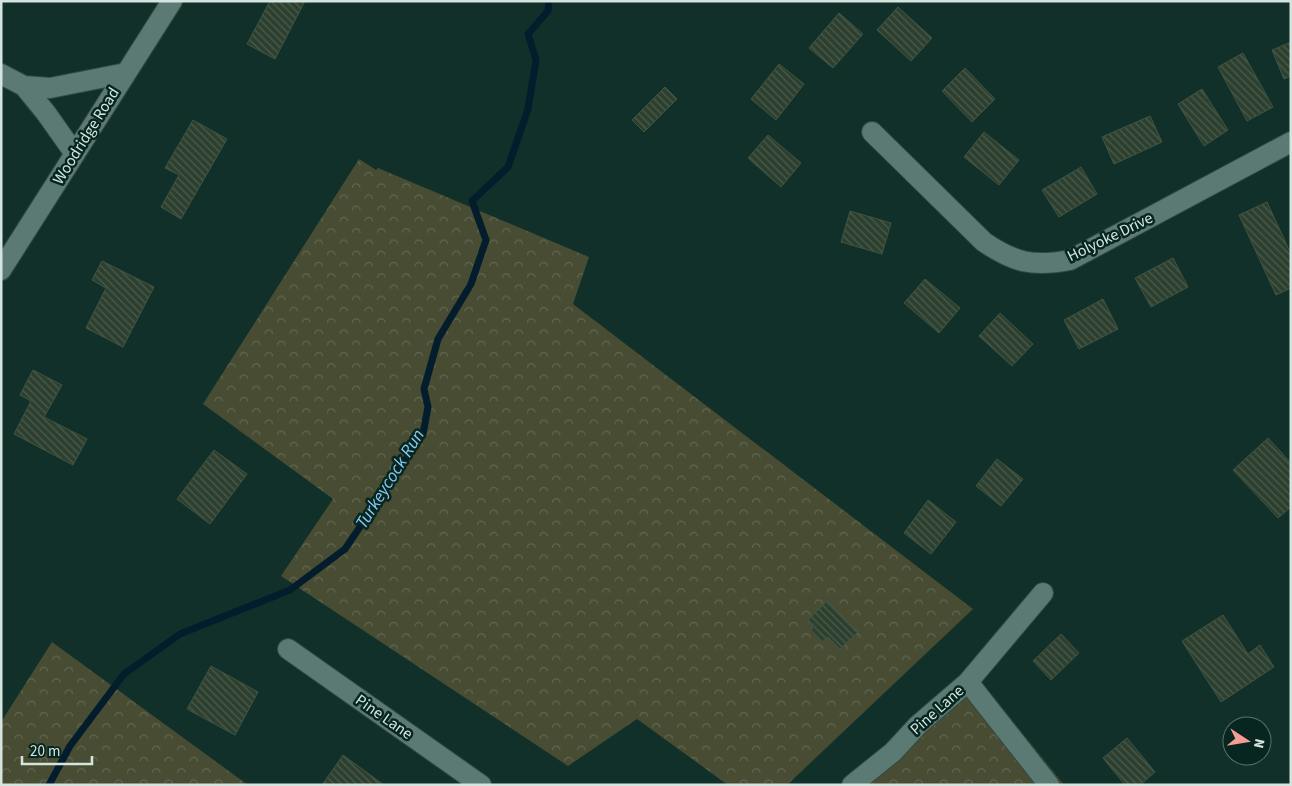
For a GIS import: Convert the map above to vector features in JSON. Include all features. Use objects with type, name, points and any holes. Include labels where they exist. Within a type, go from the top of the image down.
[{"type":"street","name":"Woodridge Road","points":[[1,270],[172,1]]},
{"type":"street","points":[[1,74],[24,86],[50,88],[126,73]]},
{"type":"street","points":[[24,86],[75,154]]},
{"type":"street","name":"Holyoke Drive","points":[[872,132],[984,242],[1002,254],[1023,262],[1046,264],[1070,260],[1291,142]]},
{"type":"street","points":[[968,682],[1043,593]]},
{"type":"street","name":"Pine Lane","points":[[288,649],[481,785]]},
{"type":"street","name":"Pine Lane","points":[[852,785],[893,752],[918,725],[968,682],[1049,785]]},
{"type":"green space","points":[[359,159],[376,170],[378,168],[589,257],[573,304],[973,609],[787,785],[728,785],[637,719],[568,766],[281,576],[333,499],[203,404]]},
{"type":"green space","points":[[52,642],[248,785],[1,785],[1,722]]},
{"type":"green space","points":[[978,678],[1064,785],[866,785]]},
{"type":"building","points":[[270,1],[305,1],[275,59],[247,44]]},
{"type":"building","points":[[898,7],[932,38],[911,61],[877,30]]},
{"type":"building","points":[[839,13],[863,34],[833,68],[809,48]]},
{"type":"building","points":[[1291,42],[1291,76],[1284,79],[1272,50]]},
{"type":"building","points":[[1243,53],[1273,107],[1247,121],[1218,67]]},
{"type":"building","points":[[779,64],[804,84],[776,120],[751,99]]},
{"type":"building","points":[[965,68],[995,99],[972,122],[942,91]]},
{"type":"building","points":[[665,87],[677,99],[644,132],[632,120]]},
{"type":"building","points":[[1202,89],[1228,130],[1204,146],[1178,104]]},
{"type":"building","points":[[1150,116],[1162,142],[1114,164],[1102,137]]},
{"type":"building","points":[[193,120],[227,139],[181,219],[161,207],[179,175],[165,168]]},
{"type":"building","points":[[984,132],[1019,160],[999,185],[964,157]]},
{"type":"building","points":[[768,135],[801,163],[781,187],[748,158]]},
{"type":"building","points":[[1081,167],[1097,194],[1059,217],[1042,190]]},
{"type":"building","points":[[1267,202],[1291,254],[1291,288],[1276,295],[1239,215]]},
{"type":"building","points":[[850,211],[891,223],[882,254],[841,242]]},
{"type":"building","points":[[1173,258],[1188,287],[1151,307],[1135,278]]},
{"type":"building","points":[[102,261],[154,287],[123,347],[86,328],[106,288],[92,280]]},
{"type":"building","points":[[925,279],[960,308],[939,333],[904,303]]},
{"type":"building","points":[[1103,299],[1118,329],[1079,349],[1064,320]]},
{"type":"building","points":[[1000,313],[1033,344],[1012,366],[979,336]]},
{"type":"building","points":[[33,370],[62,385],[44,417],[87,439],[73,465],[14,434],[31,401],[20,395]]},
{"type":"building","points":[[1268,438],[1291,463],[1291,507],[1278,518],[1233,470]]},
{"type":"building","points":[[214,450],[247,474],[210,524],[177,499]]},
{"type":"building","points":[[997,459],[1023,479],[1001,506],[976,486]]},
{"type":"building","points":[[928,500],[956,522],[931,554],[904,533]]},
{"type":"building","points":[[827,601],[858,632],[840,649],[828,637],[822,642],[811,630],[813,628],[807,621]]},
{"type":"building","points":[[1223,615],[1248,654],[1260,645],[1274,667],[1221,702],[1182,641]]},
{"type":"building","points":[[1061,634],[1079,653],[1051,680],[1033,661]]},
{"type":"building","points":[[211,666],[258,692],[235,735],[187,709]]},
{"type":"building","points":[[1127,738],[1155,772],[1140,785],[1125,785],[1103,758]]},
{"type":"building","points":[[343,755],[384,785],[322,785]]},
{"type":"waterway","name":"Turkeycock Run","points":[[49,785],[70,746],[124,674],[180,634],[290,590],[345,549],[423,434],[428,407],[424,389],[438,339],[471,284],[486,240],[472,201],[508,167],[528,109],[536,60],[528,34],[548,11],[549,1]]}]
